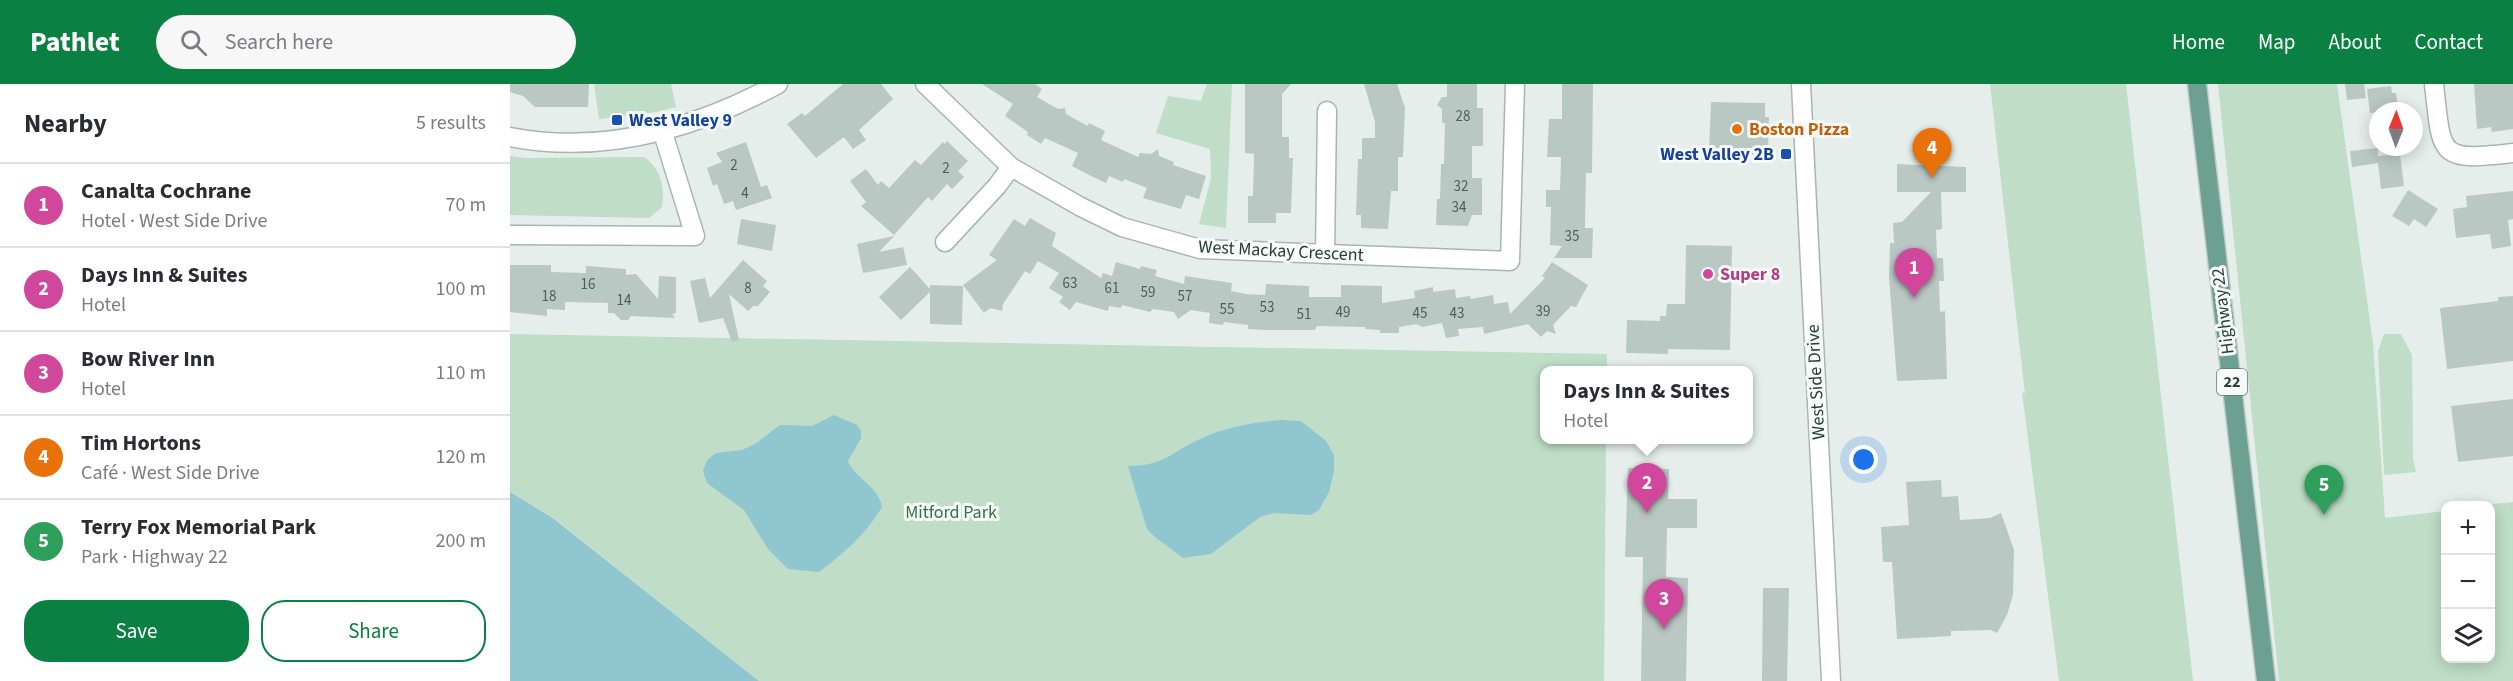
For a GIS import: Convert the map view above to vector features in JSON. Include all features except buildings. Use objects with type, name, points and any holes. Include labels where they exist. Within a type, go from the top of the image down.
[{"type":"main road","name":"Highway 22","points":[[2197,84],[2266,681]]},
{"type":"street","points":[[510,137],[534,142],[600,142],[663,133],[724,111],[778,84]]},
{"type":"street","name":"West Mackay Crescent","points":[[925,84],[1011,166],[1081,207],[1122,227],[1200,249],[1510,261],[1515,84]]},
{"type":"street","name":"West Side Drive","points":[[1801,84],[1830,681]]},
{"type":"street","points":[[2434,84],[2440,135],[2450,151],[2466,158],[2513,153]]},
{"type":"street","points":[[1325,254],[1327,111]]},
{"type":"street","points":[[510,235],[695,236],[663,133]]},
{"type":"street","points":[[945,242],[997,186],[1011,166]]},
{"type":"green space","points":[[594,84],[671,84],[676,107],[656,112],[599,119]]},
{"type":"green space","points":[[1207,84],[1232,84],[1226,228],[1199,224],[1211,178],[1210,149],[1156,133],[1168,96],[1201,101]]},
{"type":"green space","points":[[1990,84],[2126,84],[2193,681],[2059,681],[2022,392],[2025,394]]},
{"type":"green space","points":[[2218,84],[2337,84],[2373,343],[2385,518],[2441,511],[2441,663],[2495,663],[2495,504],[2513,502],[2513,681],[2279,681]]},
{"type":"green space","points":[[510,156],[526,158],[644,157],[658,173],[663,192],[662,207],[649,218],[510,215]]},
{"type":"green space","name":"Mitford Park","points":[[510,334],[1607,354],[1607,366],[1540,366],[1540,444],[1606,444],[1604,681],[759,681],[554,518],[510,492]]},
{"type":"green space","points":[[2384,334],[2401,334],[2412,355],[2413,458],[2416,472],[2384,475],[2378,351]]},
{"type":"water","points":[[834,415],[857,425],[861,431],[861,438],[848,461],[856,473],[876,493],[882,507],[854,542],[819,572],[788,569],[768,549],[744,510],[707,483],[703,471],[707,460],[716,453],[742,450],[755,444],[780,425],[812,426]]},
{"type":"water","points":[[1281,420],[1301,421],[1326,441],[1334,455],[1334,471],[1329,492],[1319,510],[1311,515],[1275,513],[1260,517],[1211,554],[1183,558],[1147,529],[1128,466],[1159,461],[1198,440],[1228,429]]},
{"type":"water","points":[[510,492],[553,518],[759,681],[510,681]]},
{"type":"place","name":"West Valley 9","points":[[617,120]]},
{"type":"place","name":"Boston Pizza","points":[[1737,129]]},
{"type":"place","name":"West Valley 2B","points":[[1786,154]]},
{"type":"place","name":"Tim Hortons","points":[[1932,178]]},
{"type":"place","name":"Super 8","points":[[1708,274]]},
{"type":"place","name":"Canalta Cochrane","points":[[1914,298]]},
{"type":"place","name":"Days Inn & Suites","points":[[1647,513]]},
{"type":"place","name":"Terry Fox Memorial Park","points":[[2324,515]]},
{"type":"place","name":"Bow River Inn","points":[[1664,629]]}]
